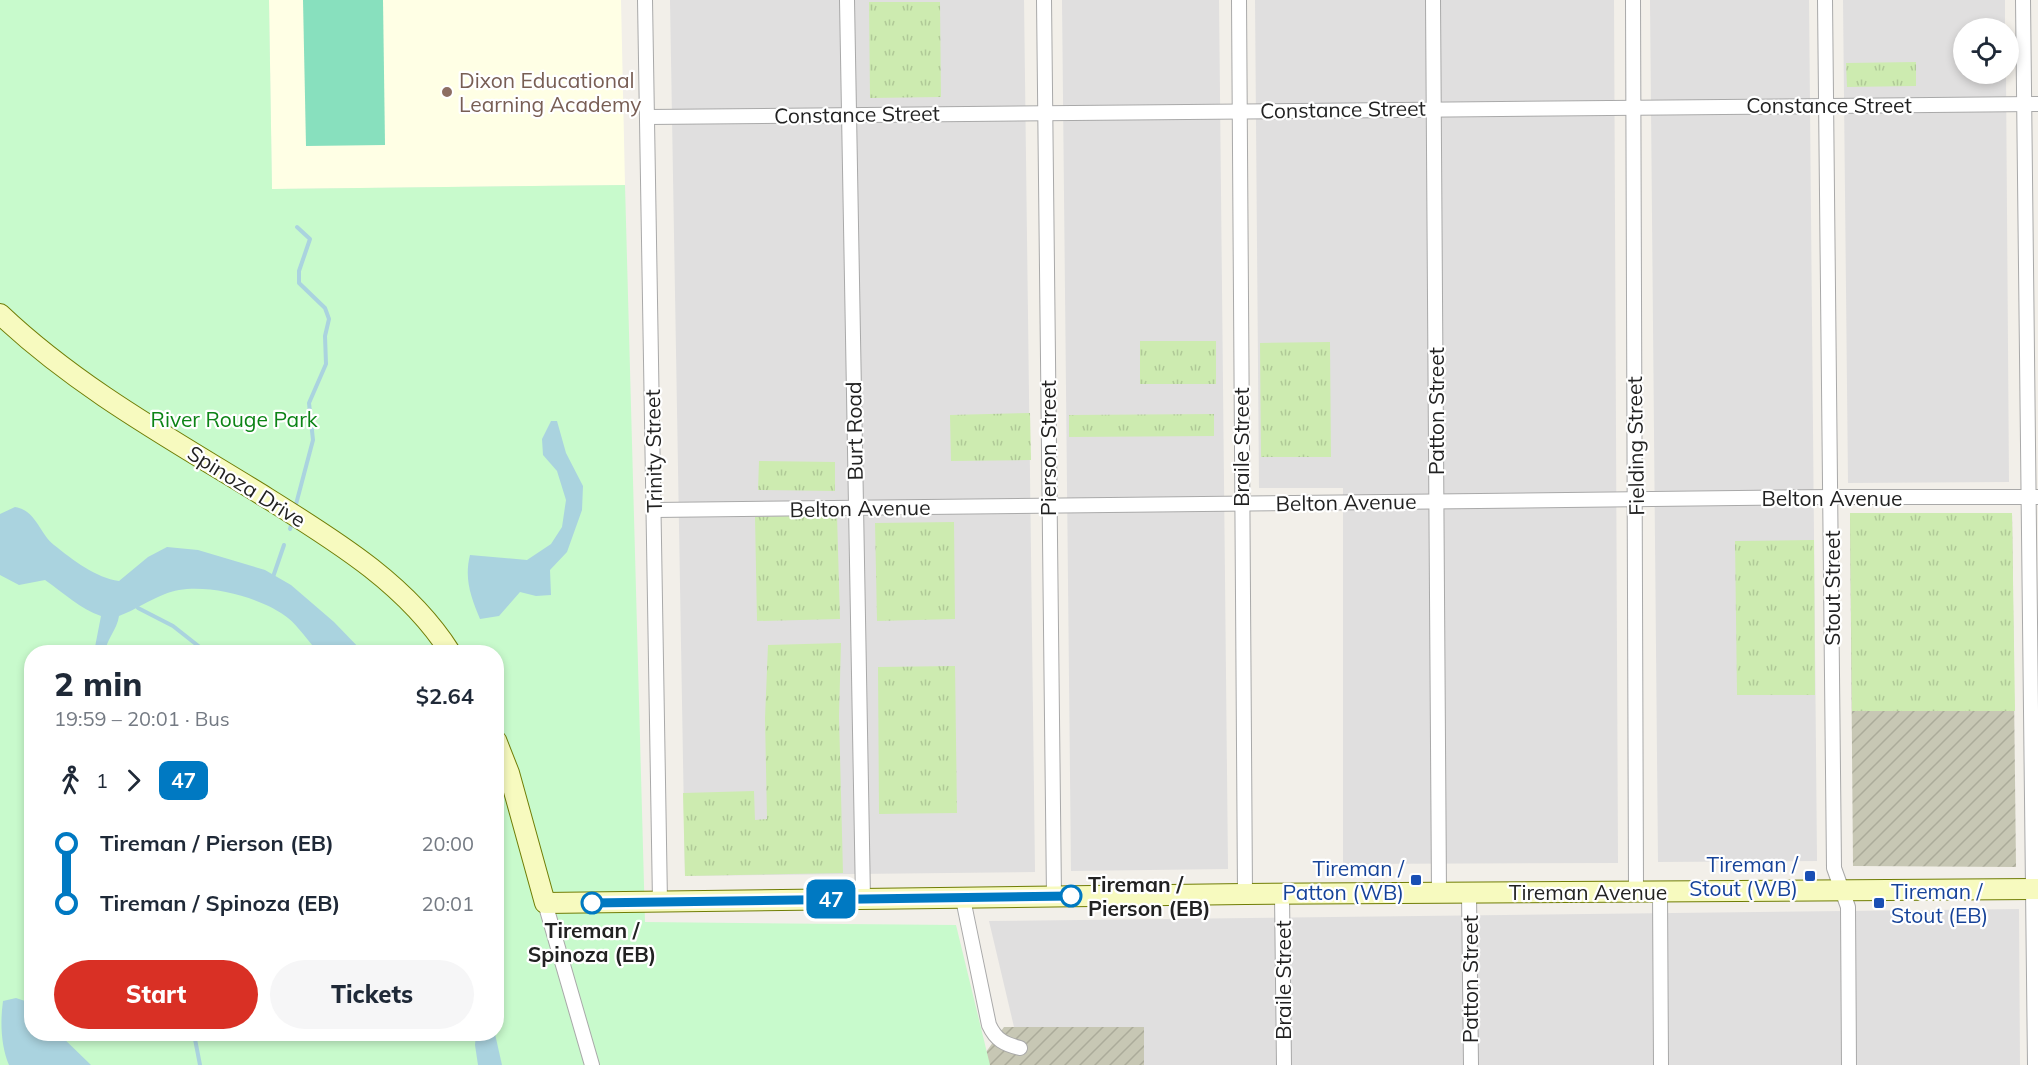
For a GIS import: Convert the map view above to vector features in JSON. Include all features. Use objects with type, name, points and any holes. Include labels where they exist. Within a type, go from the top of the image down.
[{"type":"street","name":"Trinity Street","points":[[645,0],[660,902]]},
{"type":"street","name":"Burt Road","points":[[847,0],[863,899]]},
{"type":"street","name":"Pierson Street","points":[[1044,0],[1054,897]]},
{"type":"street","name":"Braile Street","points":[[1239,0],[1245,894]]},
{"type":"street","name":"Patton Street","points":[[1433,0],[1439,893]]},
{"type":"street","name":"Fielding Street","points":[[1633,0],[1636,891]]},
{"type":"street","name":"Stout Street","points":[[1825,0],[1832,497],[1834,868],[1848,907],[1849,1065]]},
{"type":"street","points":[[2023,0],[2031,104],[2035,1065]]},
{"type":"street","name":"Constance Street","points":[[647,117],[2031,104]]},
{"type":"street","name":"Spinoza Drive","points":[[5,322],[47,357],[96,391],[293,514],[370,566],[405,598],[444,645]]},
{"type":"street","name":"Belton Avenue","points":[[654,510],[1241,502],[2033,497]]},
{"type":"street","points":[[504,760],[592,1065]]},
{"type":"street","name":"Tireman Avenue","points":[[1245,894],[2036,889]]},
{"type":"street","points":[[1660,891],[1661,1065]]},
{"type":"street","name":"Patton Street","points":[[1469,893],[1471,1065]]},
{"type":"street","points":[[545,903],[1245,894]]},
{"type":"street","name":"Braile Street","points":[[1282,895],[1284,1065]]},
{"type":"street","points":[[963,899],[989,1025],[994,1036],[1006,1045],[1020,1048]]},
{"type":"shaded area","name":"Dixon Educational Learning Academy","points":[[269,0],[621,0],[625,185],[272,189]]},
{"type":"shaded area","points":[[670,0],[1024,0],[1035,872],[685,876]]},
{"type":"shaded area","points":[[1062,0],[1219,0],[1228,869],[1071,871]]},
{"type":"shaded area","points":[[1255,0],[1614,0],[1618,863],[1343,864],[1343,488],[1259,488]]},
{"type":"shaded area","points":[[1650,0],[1809,0],[1817,861],[1658,862]]},
{"type":"shaded area","points":[[1843,0],[2005,0],[2005,18],[1953,18],[1953,84],[2006,84],[2009,482],[1848,483]]},
{"type":"shaded area","points":[[1850,513],[2012,513],[2016,867],[1853,866]]},
{"type":"shaded area","points":[[2019,909],[2020,1065],[1144,1065],[1143,1027],[1014,1027],[989,921]]},
{"type":"shaded area","points":[[1004,1027],[1144,1027],[1144,1065],[989,1065],[986,1052]]},
{"type":"green space","name":"River Rouge Park","points":[[0,0],[269,0],[272,189],[625,185],[645,922],[956,925],[990,1065],[0,1065]]},
{"type":"green space","points":[[303,0],[383,0],[385,145],[306,146]]},
{"type":"green space","points":[[869,2],[940,2],[941,97],[870,98]]},
{"type":"green space","points":[[1916,62],[1916,86],[1847,87],[1846,63]]},
{"type":"green space","points":[[1140,341],[1216,341],[1216,384],[1140,384]]},
{"type":"green space","points":[[1330,342],[1331,457],[1261,457],[1260,343]]},
{"type":"green space","points":[[1030,413],[1031,460],[951,461],[950,415]]},
{"type":"green space","points":[[1214,414],[1214,436],[1069,437],[1069,415]]},
{"type":"green space","points":[[759,461],[835,462],[835,491],[758,490]]},
{"type":"green space","points":[[1850,513],[2012,513],[2015,711],[1852,711]]},
{"type":"green space","points":[[837,515],[840,619],[757,621],[755,517]]},
{"type":"green space","points":[[954,522],[955,619],[877,621],[875,523]]},
{"type":"green space","points":[[1814,540],[1815,695],[1737,695],[1735,541]]},
{"type":"green space","points":[[841,643],[839,716],[843,873],[685,876],[683,793],[754,791],[755,820],[767,819],[765,718],[768,645]]},
{"type":"green space","points":[[955,666],[957,813],[879,814],[878,667]]},
{"type":"water","points":[[551,421],[557,421],[566,453],[583,486],[582,510],[567,552],[550,570],[551,595],[536,596],[520,592],[499,616],[480,619],[468,580],[470,555],[527,560],[551,544],[562,527],[566,500],[557,471],[543,455],[542,439]]},
{"type":"water","points":[[15,507],[22,509],[33,517],[49,540],[69,557],[93,572],[119,581],[148,557],[167,547],[198,550],[265,570],[291,585],[334,622],[356,645],[312,645],[292,621],[262,603],[228,592],[194,589],[165,594],[119,616],[107,645],[95,645],[101,616],[79,605],[45,580],[19,585],[0,575],[0,514]]},
{"type":"water","points":[[16,998],[24,1001],[24,1041],[66,1041],[91,1065],[9,1065],[1,1025],[3,1001]]},
{"type":"water","points":[[475,1041],[497,1041],[502,1065],[478,1065]]},
{"type":"waterway","points":[[295,508],[313,440],[309,403],[326,364],[325,336],[329,319],[325,308],[299,283],[299,271],[310,239],[297,227]]},
{"type":"waterway","points":[[273,577],[284,545]]},
{"type":"waterway","points":[[138,608],[173,626],[197,645]]},
{"type":"waterway","points":[[195,1041],[200,1065]]},
{"type":"bus line","name":"47","points":[[592,903],[1071,896]]},
{"type":"place","name":"Dixon Educational Learning Academy","points":[[447,92]]},
{"type":"place","name":"Tireman / Stout (WB)","points":[[1810,876]]},
{"type":"place","name":"Tireman / Patton (WB)","points":[[1416,880]]},
{"type":"place","name":"Tireman / Pierson (EB)","points":[[1071,896]]},
{"type":"place","name":"Tireman / Spinoza (EB)","points":[[592,903]]},
{"type":"place","name":"Tireman / Stout (EB)","points":[[1879,903]]}]
